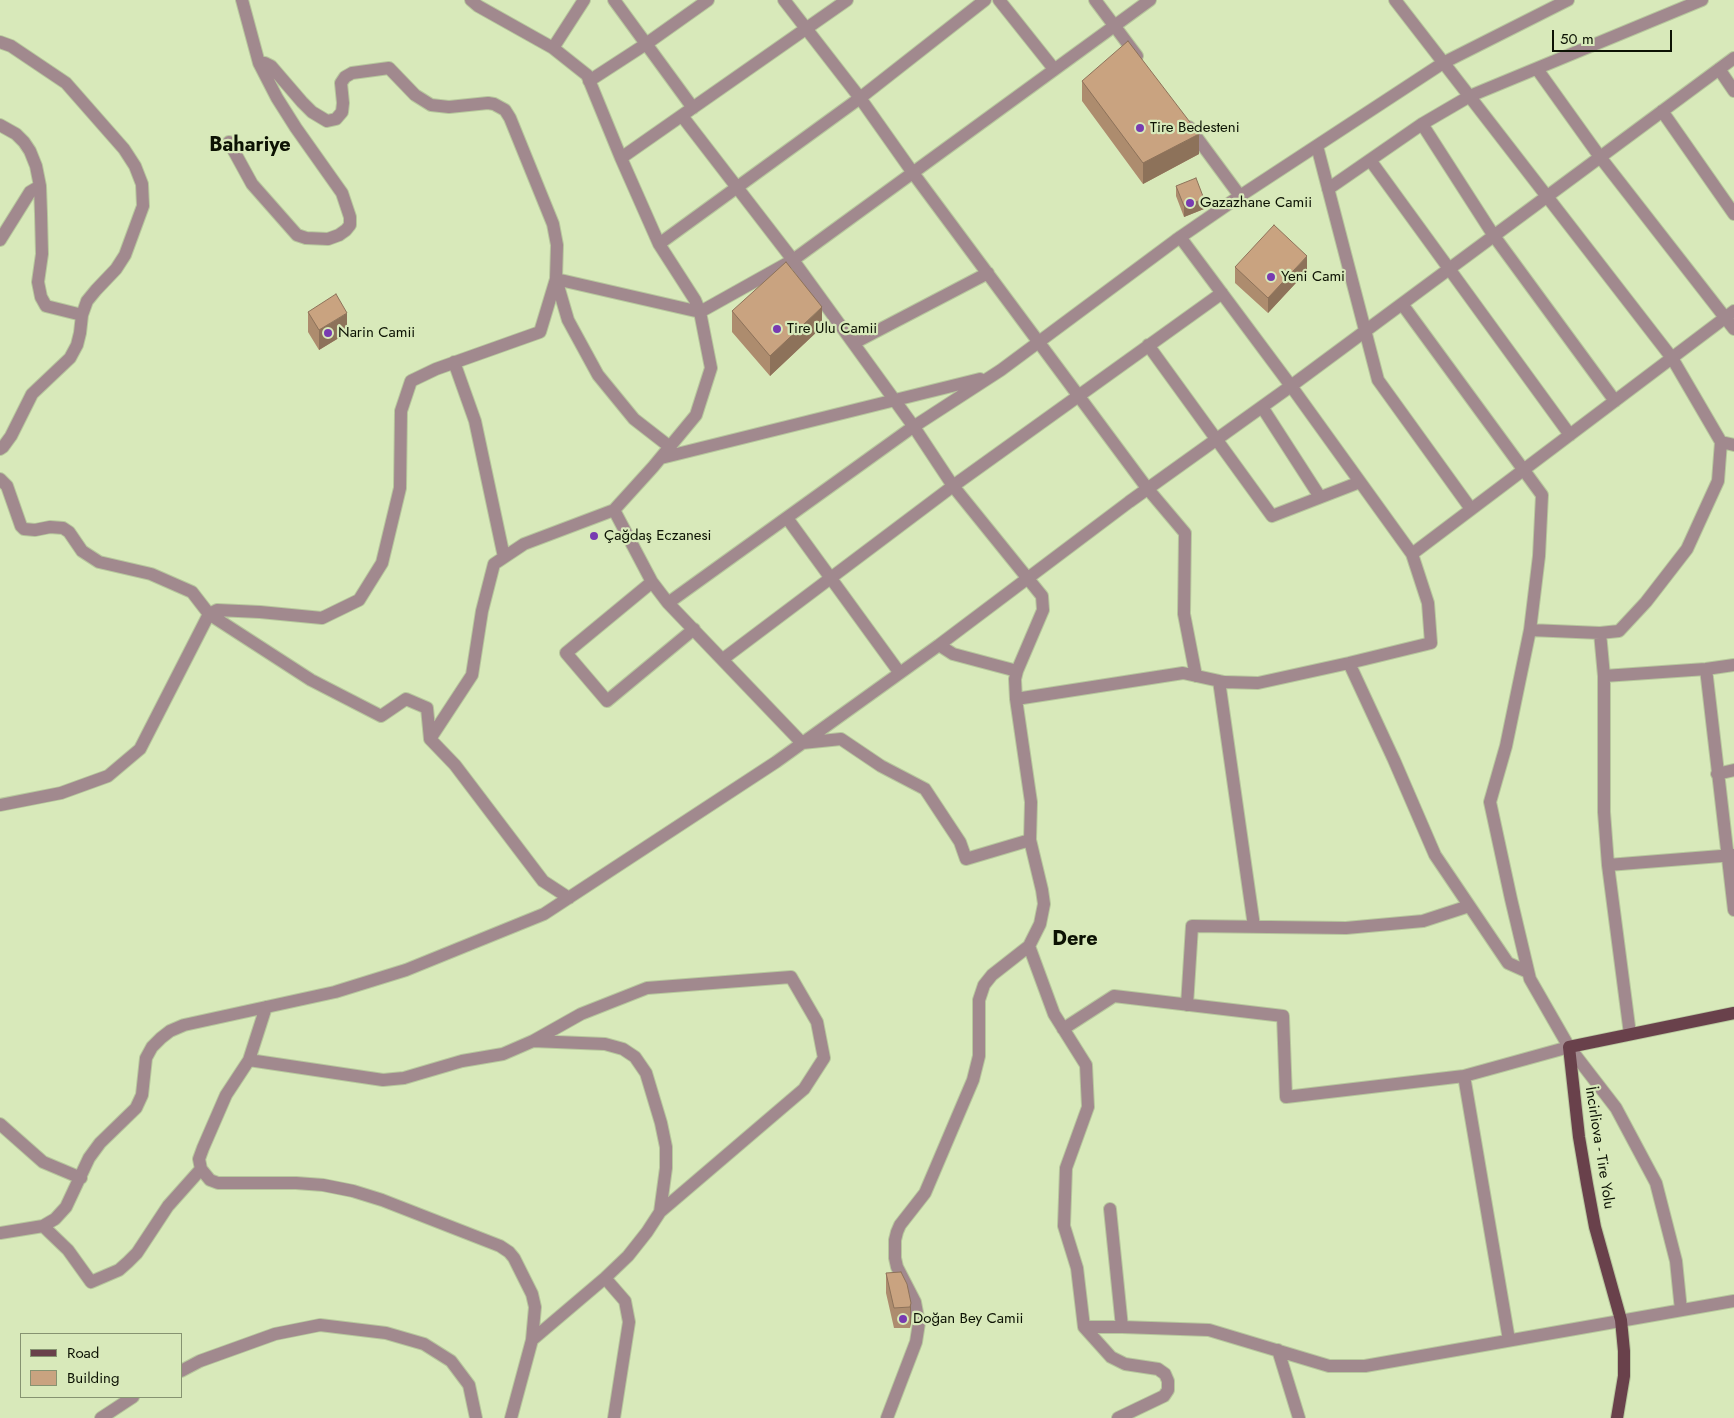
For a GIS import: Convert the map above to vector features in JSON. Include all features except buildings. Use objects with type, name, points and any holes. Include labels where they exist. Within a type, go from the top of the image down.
[{"type":"main road","points":[[1569,1046],[1734,1013]]},
{"type":"main road","name":"İncirliova - Tire Yolu","points":[[1569,1046],[1579,1137],[1588,1192],[1595,1227],[1621,1320],[1624,1376],[1617,1418]]},
{"type":"street","points":[[229,142],[252,184],[296,235],[306,238],[328,239],[339,235],[350,225],[350,216],[342,193],[296,128],[277,98],[259,63],[242,0]]},
{"type":"street","points":[[430,739],[472,675],[482,611],[494,564],[524,544],[614,510],[661,458],[696,415],[711,368],[700,312],[659,244],[587,75],[554,48],[478,6],[471,0]]},
{"type":"street","points":[[554,48],[584,0]]},
{"type":"street","points":[[614,0],[693,108]]},
{"type":"street","points":[[589,80],[646,44],[708,0]]},
{"type":"street","points":[[784,0],[860,98],[913,173],[1148,488],[1185,533],[1184,614],[1196,676]]},
{"type":"street","points":[[621,158],[847,0]]},
{"type":"street","points":[[659,244],[860,98],[986,0]]},
{"type":"street","points":[[999,0],[1054,69]]},
{"type":"street","points":[[1095,0],[1143,64]]},
{"type":"street","points":[[556,279],[700,312],[793,260],[1150,0]]},
{"type":"street","points":[[1395,0],[1672,358],[1720,442],[1718,481],[1687,549],[1646,602],[1619,631],[1600,633],[1530,630]]},
{"type":"street","points":[[668,603],[914,427],[990,377],[1180,236],[1443,63],[1568,0]]},
{"type":"street","points":[[1328,189],[1422,124],[1470,96],[1702,0]]},
{"type":"street","points":[[0,42],[11,46],[66,83],[124,149],[135,166],[142,184],[143,206],[126,255],[87,302],[82,315],[77,345],[70,358],[32,394],[11,436],[3,448],[0,449]]},
{"type":"street","points":[[0,1234],[43,1226],[66,1207],[90,1158],[100,1143],[136,1108],[142,1095],[146,1058],[152,1047],[170,1031],[184,1025],[335,992],[406,970],[544,914],[776,762],[939,645],[1148,488],[1291,386],[1734,58]]},
{"type":"street","points":[[0,805],[61,794],[108,776],[140,749],[209,614],[217,610],[322,618],[359,600],[382,563],[400,488],[401,411],[411,381],[454,362],[540,332],[556,279],[557,244],[553,224],[510,118],[501,106],[488,103],[449,107],[431,105],[415,95],[389,68],[352,74],[345,77],[340,83],[344,103],[342,112],[336,119],[327,121],[312,112],[271,66],[259,63]]},
{"type":"street","points":[[1537,69],[1600,157],[1730,314],[1734,329]]},
{"type":"street","points":[[1719,69],[1734,91]]},
{"type":"street","points":[[1662,112],[1734,214]]},
{"type":"street","points":[[682,116],[793,260],[895,400],[953,486],[1042,596],[1044,610],[1015,679],[1016,699],[1031,802],[1030,840],[1044,904],[1040,924],[1028,946],[992,974],[984,985],[979,1000],[979,1056],[973,1080],[925,1193],[900,1225],[897,1232],[894,1258],[915,1302],[919,1323],[916,1342],[886,1418]]},
{"type":"street","points":[[1183,118],[1240,196]]},
{"type":"street","points":[[1422,124],[1494,236],[1615,401]]},
{"type":"street","points":[[0,125],[16,134],[30,150],[36,166],[40,186],[42,254],[38,282],[41,298],[46,306],[82,315]]},
{"type":"street","points":[[1317,146],[1378,380],[1471,509]]},
{"type":"street","points":[[1370,160],[1570,435]]},
{"type":"street","points":[[0,240],[30,192],[40,186]]},
{"type":"street","points":[[1016,699],[1183,673],[1219,681],[1258,683],[1349,663],[1430,642],[1428,603],[1412,554],[1180,236]]},
{"type":"street","points":[[854,344],[988,273]]},
{"type":"street","points":[[556,279],[568,320],[598,375],[634,420],[670,447]]},
{"type":"street","points":[[723,659],[953,486],[1222,293]]},
{"type":"street","points":[[1402,304],[1542,495],[1540,556],[1530,630],[1506,746],[1490,802],[1530,979],[1569,1046],[1616,1108],[1656,1183],[1676,1261],[1681,1310]]},
{"type":"street","points":[[1412,554],[1730,314]]},
{"type":"street","points":[[1148,345],[1272,516],[1360,482]]},
{"type":"street","points":[[454,362],[475,421],[504,558]]},
{"type":"street","points":[[661,458],[990,377]]},
{"type":"street","points":[[1262,406],[1320,497]]},
{"type":"street","points":[[1720,442],[1734,445]]},
{"type":"street","points":[[0,479],[7,486],[24,530],[34,530],[50,526],[64,528],[89,557],[99,562],[151,574],[192,592],[209,614],[311,680],[381,716],[406,699],[427,708],[430,739],[455,765],[543,881],[569,898]]},
{"type":"street","points":[[614,510],[652,582],[668,603],[802,743]]},
{"type":"street","points":[[787,518],[899,672]]},
{"type":"street","points":[[652,582],[566,653],[607,701],[694,629]]},
{"type":"street","points":[[1600,633],[1604,676],[1604,812],[1608,865],[1630,1034]]},
{"type":"street","points":[[939,645],[953,654],[1017,671]]},
{"type":"street","points":[[1349,663],[1435,855],[1508,963],[1528,972]]},
{"type":"street","points":[[1604,676],[1706,669],[1734,665]]},
{"type":"street","points":[[1706,669],[1717,774],[1730,855],[1734,910]]},
{"type":"street","points":[[1219,681],[1254,926]]},
{"type":"street","points":[[802,743],[841,740],[880,766],[925,789],[960,842],[966,859],[1030,840]]},
{"type":"street","points":[[1717,774],[1734,770]]},
{"type":"street","points":[[1608,865],[1730,855]]},
{"type":"street","points":[[1187,1005],[1192,926],[1346,928],[1423,920],[1469,906]]},
{"type":"street","points":[[1028,946],[1054,1014],[1086,1065],[1088,1107],[1066,1168],[1064,1226],[1077,1268],[1084,1327],[1111,1357],[1125,1364],[1158,1369],[1164,1374],[1168,1382],[1168,1390],[1164,1396],[1118,1418]]},
{"type":"street","points":[[249,1060],[383,1080],[404,1078],[462,1061],[503,1054],[533,1041],[581,1014],[648,988],[791,977],[817,1022],[824,1058],[804,1090],[660,1212],[628,1256],[532,1340]]},
{"type":"street","points":[[1063,1029],[1114,996],[1283,1016],[1286,1097],[1464,1076],[1569,1046]]},
{"type":"street","points":[[266,1007],[249,1060],[226,1095],[202,1148],[199,1158],[201,1169],[210,1180],[218,1183],[296,1183],[323,1185],[353,1191],[382,1200],[500,1246],[509,1252],[514,1258],[532,1294],[535,1314],[532,1340],[511,1418]]},
{"type":"street","points":[[533,1041],[605,1044],[623,1049],[635,1057],[646,1073],[666,1147],[666,1168],[660,1212]]},
{"type":"street","points":[[1464,1076],[1509,1340]]},
{"type":"street","points":[[0,1124],[43,1162],[81,1178]]},
{"type":"street","points":[[43,1226],[68,1250],[91,1282],[119,1270],[137,1253],[168,1206],[201,1169]]},
{"type":"street","points":[[1110,1209],[1122,1327]]},
{"type":"street","points":[[605,1278],[625,1301],[629,1322],[614,1418]]},
{"type":"street","points":[[1084,1327],[1209,1330],[1329,1366],[1365,1366],[1734,1301]]},
{"type":"street","points":[[182,1370],[200,1361],[275,1334],[320,1325],[386,1332],[424,1344],[450,1361],[469,1385],[476,1418]]},
{"type":"street","points":[[1278,1350],[1299,1418]]},
{"type":"street","points":[[101,1418],[131,1398]]},
{"type":"place","name":"Tire Bedesteni","points":[[1140,128]]},
{"type":"place","name":"Gazazhane Camii","points":[[1190,203]]},
{"type":"place","name":"Yeni Cami","points":[[1271,277]]},
{"type":"place","name":"Tire Ulu Camii","points":[[777,329]]},
{"type":"place","name":"Narin Camii","points":[[328,333]]},
{"type":"place","name":"Çağdaş Eczanesi","points":[[594,536]]},
{"type":"place","name":"Doğan Bey Camii","points":[[903,1319]]},
{"type":"district","name":"Bahariye","points":[[250,146]]},
{"type":"district","name":"Dere","points":[[1075,940]]}]
